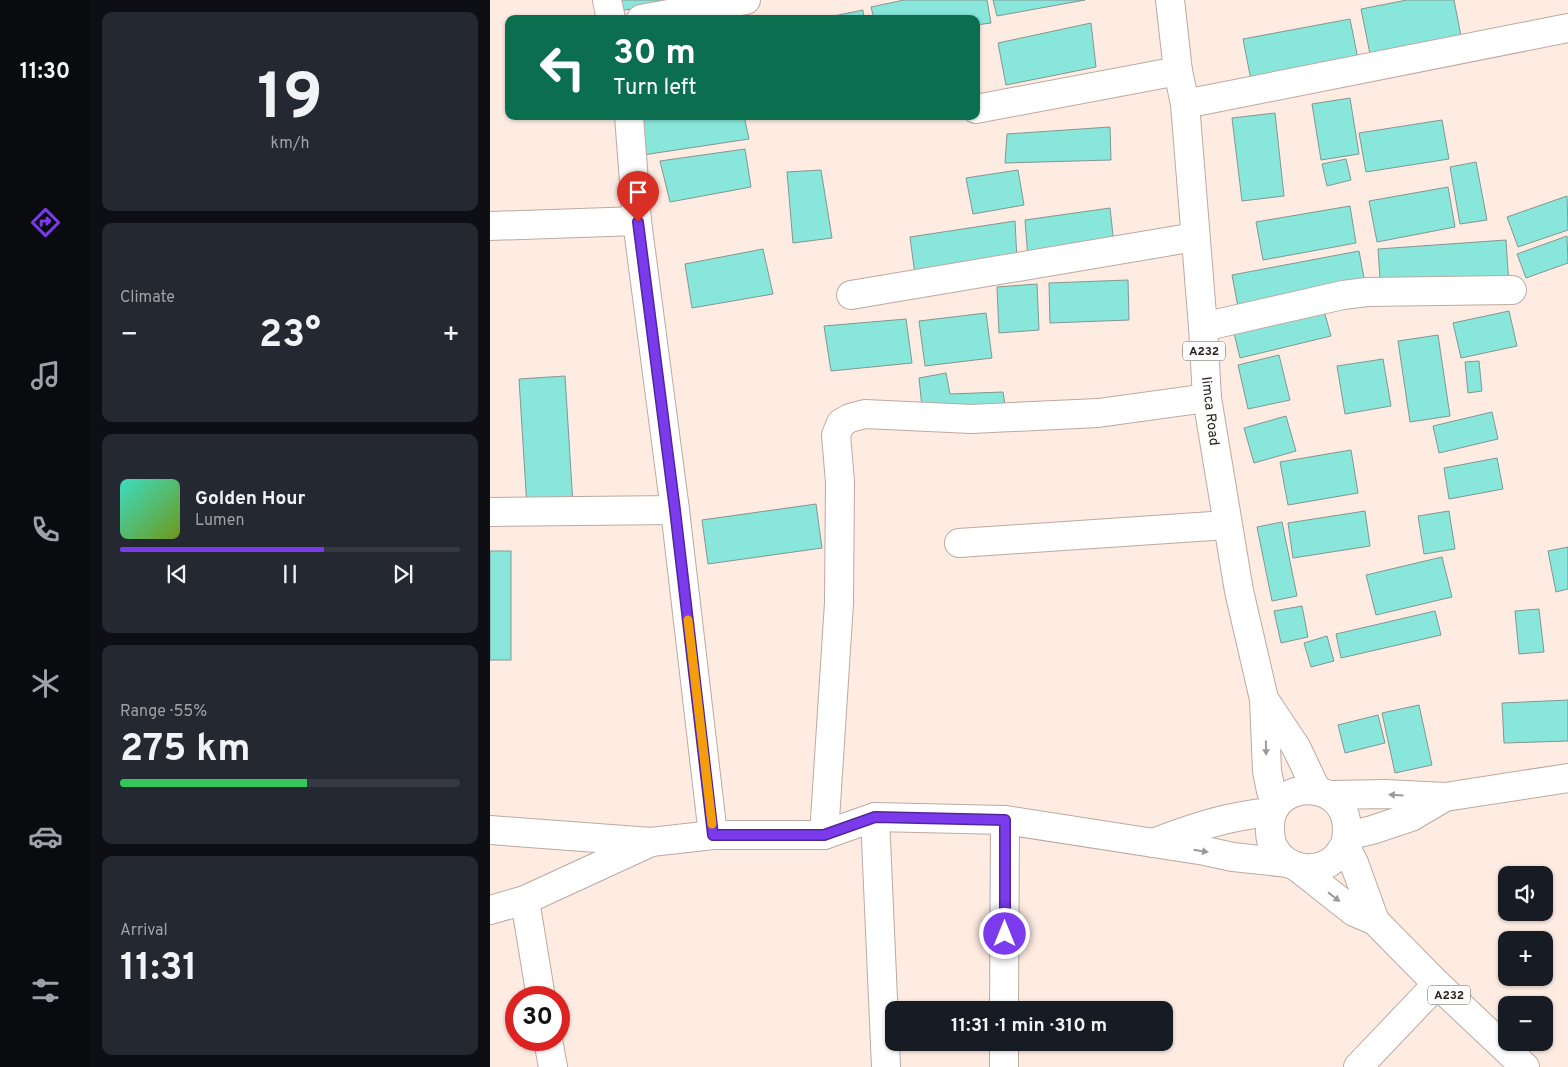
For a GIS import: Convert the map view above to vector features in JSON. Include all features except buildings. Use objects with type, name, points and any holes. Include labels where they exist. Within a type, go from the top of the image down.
[{"type":"street","points":[[607,0],[610,15]]},
{"type":"street","points":[[663,15],[746,0]]},
{"type":"street","name":"limca Road","points":[[1170,0],[1178,71],[1185,104],[1207,398],[1241,600],[1264,699],[1266,771],[1274,808]]},
{"type":"street","points":[[1185,104],[1568,28]]},
{"type":"street","points":[[980,108],[1178,71]]},
{"type":"street","points":[[629,120],[638,222],[675,510],[713,835]]},
{"type":"street","points":[[490,226],[638,222]]},
{"type":"street","points":[[850,295],[1195,237]]},
{"type":"street","points":[[1203,327],[1343,295],[1367,292],[1512,290]]},
{"type":"street","points":[[824,835],[839,603],[840,482],[836,435],[840,423],[865,414],[971,419],[1098,413],[1207,398]]},
{"type":"street","points":[[490,512],[675,510]]},
{"type":"street","points":[[959,543],[1227,524]]},
{"type":"street","name":"limca Road","points":[[1264,699],[1324,793]]},
{"type":"street","points":[[1152,843],[1201,825],[1274,808],[1290,794],[1304,790],[1324,793],[1445,797],[1568,778]]},
{"type":"street","points":[[490,830],[651,842],[713,835],[824,835],[875,817],[1005,820],[1310,869],[1324,866],[1335,858],[1346,840],[1346,818],[1340,806],[1324,793]]},
{"type":"street","points":[[1346,840],[1411,817],[1445,797]]},
{"type":"street","points":[[1274,808],[1270,822],[1270,836],[1274,849],[1292,865]]},
{"type":"street","points":[[875,817],[886,1067]]},
{"type":"street","points":[[1004,1001],[1005,820]]},
{"type":"street","name":"A232","points":[[1346,840],[1375,921]]},
{"type":"street","points":[[490,910],[525,900],[651,842]]},
{"type":"street","name":"A232","points":[[1292,865],[1354,912],[1375,921],[1437,984],[1525,1067]]},
{"type":"street","points":[[525,900],[539,986]]},
{"type":"street","points":[[1358,1067],[1437,984]]},
{"type":"street","points":[[550,1051],[553,1067]]},
{"type":"street","points":[[1004,1051],[1004,1067]]},
{"type":"slow traffic","points":[[688,620],[712,824]]},
{"type":"route","points":[[638,222],[675,510],[713,835],[824,835],[875,817],[1005,820],[1005,934]]}]
